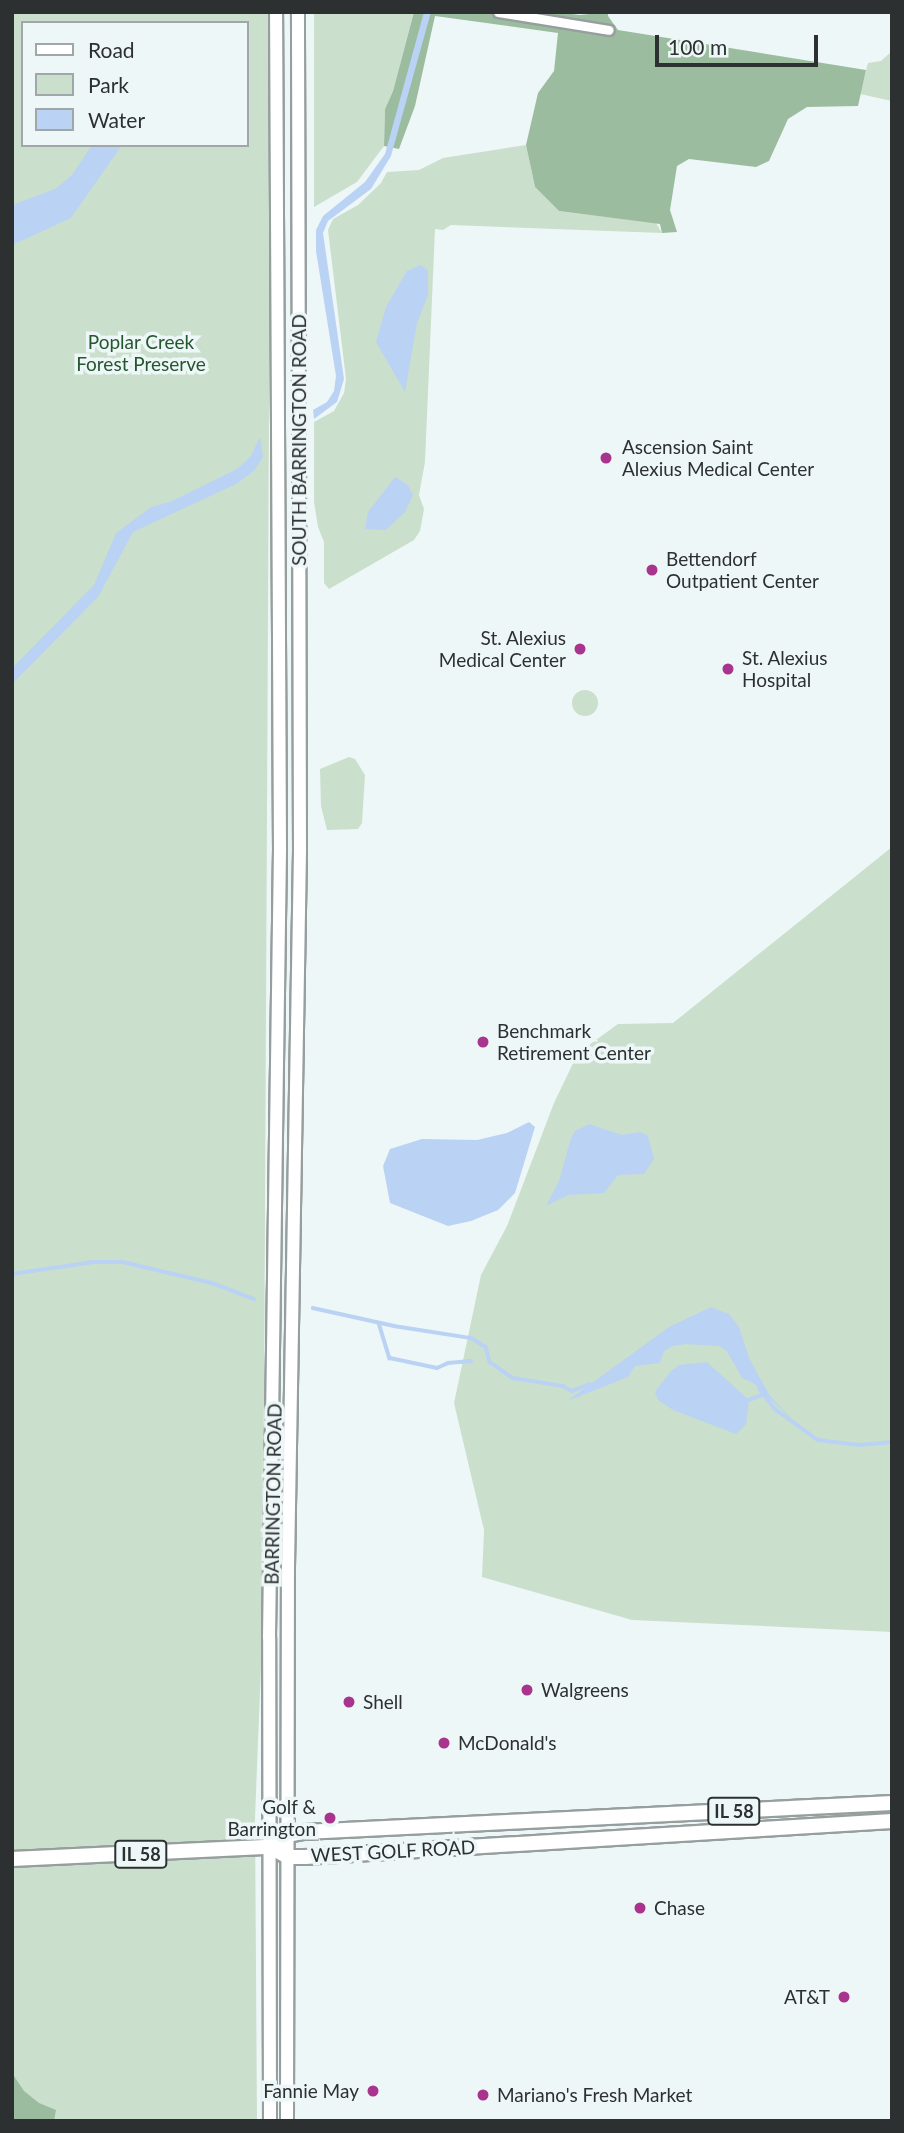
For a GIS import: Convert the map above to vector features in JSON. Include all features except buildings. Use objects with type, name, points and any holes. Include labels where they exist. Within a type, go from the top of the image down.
[{"type":"main road","name":"SOUTH BARRINGTON ROAD","points":[[276,12],[280,867]]},
{"type":"main road","name":"SOUTH BARRINGTON ROAD","points":[[298,12],[300,868]]},
{"type":"main road","name":"BARRINGTON ROAD","points":[[270,2121],[269,1637],[280,867]]},
{"type":"main road","name":"BARRINGTON ROAD","points":[[287,2121],[294,1087],[300,868]]},
{"type":"main road","name":"WEST GOLF ROAD","points":[[892,1803],[316,1831],[288,1835],[270,1847],[288,1857],[892,1821]]},
{"type":"main road","name":"IL 58","points":[[12,1859],[270,1847]]},
{"type":"street","points":[[498,12],[609,30]]},
{"type":"green space","name":"Poplar Creek Forest Preserve","points":[[12,12],[271,12],[263,1616],[255,1818],[257,2121],[12,2121]]},
{"type":"green space","points":[[314,12],[414,12],[393,91],[385,109],[384,146],[357,182],[314,207]]},
{"type":"green space","points":[[414,12],[556,12],[580,15],[608,12],[618,30],[866,70],[858,106],[807,107],[788,119],[769,161],[756,167],[689,159],[677,166],[670,210],[677,232],[662,233],[660,224],[559,211],[535,187],[526,145],[538,93],[554,71],[558,33],[435,16],[415,106],[399,149],[384,146],[385,109],[393,91]]},
{"type":"green space","points":[[892,51],[892,101],[860,94],[868,63],[881,61]]},
{"type":"green space","points":[[526,145],[535,187],[559,211],[656,223],[662,233],[451,225],[443,230],[435,229],[425,462],[419,495],[424,509],[420,531],[414,540],[329,589],[324,583],[324,542],[318,527],[314,502],[314,422],[334,411],[344,393],[346,379],[328,230],[333,219],[358,205],[381,183],[387,172],[419,170],[443,158]]},
{"type":"green space","points":[[585,690],[594,694],[598,703],[594,712],[585,716],[576,712],[572,703],[576,694]]},
{"type":"green space","points":[[349,757],[355,759],[365,775],[362,823],[358,829],[327,830],[321,806],[320,769]]},
{"type":"green space","points":[[892,847],[892,1632],[632,1620],[482,1577],[484,1530],[454,1403],[481,1275],[507,1226],[554,1103],[578,1053],[618,1024],[673,1023]]},
{"type":"green space","points":[[12,2073],[24,2091],[39,2103],[56,2110],[54,2121],[12,2121]]},
{"type":"water","points":[[424,12],[431,12],[391,156],[371,189],[328,221],[323,233],[344,379],[337,402],[314,419],[313,410],[327,402],[334,391],[336,376],[316,251],[316,230],[323,216],[365,182],[385,154]]},
{"type":"water","points":[[91,147],[121,147],[71,218],[12,245],[12,205],[55,189],[72,175]]},
{"type":"water","points":[[420,265],[428,270],[428,295],[417,323],[405,392],[376,342],[386,307],[407,271]]},
{"type":"water","points":[[260,437],[263,457],[254,471],[236,484],[133,532],[98,597],[12,684],[12,668],[94,585],[116,533],[151,507],[170,502],[237,469],[251,456]]},
{"type":"water","points":[[395,477],[408,485],[413,495],[405,512],[386,530],[365,529],[368,512]]},
{"type":"water","points":[[529,1122],[535,1127],[515,1193],[498,1210],[471,1221],[448,1226],[390,1203],[383,1166],[390,1149],[422,1139],[477,1140],[507,1133]]},
{"type":"water","points":[[589,1124],[622,1135],[640,1132],[648,1136],[654,1159],[644,1174],[618,1175],[604,1193],[568,1195],[546,1206],[559,1181],[571,1138],[575,1131]]},
{"type":"water","points":[[711,1307],[729,1314],[739,1327],[749,1358],[770,1396],[798,1425],[752,1382],[743,1379],[726,1350],[719,1346],[673,1346],[664,1351],[660,1363],[635,1366],[628,1377],[567,1401],[669,1327]]},
{"type":"water","points":[[707,1362],[749,1400],[746,1424],[736,1434],[673,1410],[658,1400],[655,1392],[671,1371],[679,1365]]},
{"type":"waterway","points":[[12,1274],[93,1262],[123,1262],[212,1283],[254,1299]]},
{"type":"waterway","points":[[313,1308],[394,1326],[471,1338],[486,1347],[490,1362],[513,1378],[563,1386],[572,1391],[590,1384]]},
{"type":"waterway","points":[[379,1323],[390,1358],[437,1368],[448,1363],[471,1361]]},
{"type":"waterway","points":[[760,1389],[775,1409],[818,1440],[859,1445],[892,1442]]},
{"type":"waterway","points":[[749,1400],[763,1395]]},
{"type":"place","name":"Ascension Saint Alexius Medical Center","points":[[606,458]]},
{"type":"place","name":"Bettendorf Outpatient Center","points":[[652,570]]},
{"type":"place","name":"St. Alexius Medical Center","points":[[580,649]]},
{"type":"place","name":"St. Alexius Hospital","points":[[728,669]]},
{"type":"place","name":"Benchmark Retirement Center","points":[[483,1042]]},
{"type":"place","name":"Walgreens","points":[[527,1690]]},
{"type":"place","name":"Shell","points":[[349,1702]]},
{"type":"place","name":"McDonald's","points":[[444,1743]]},
{"type":"place","name":"Golf & Barrington","points":[[330,1818]]},
{"type":"place","name":"Chase","points":[[640,1908]]},
{"type":"place","name":"AT&T","points":[[844,1997]]},
{"type":"place","name":"Fannie May","points":[[373,2091]]},
{"type":"place","name":"Mariano's Fresh Market","points":[[483,2095]]}]
